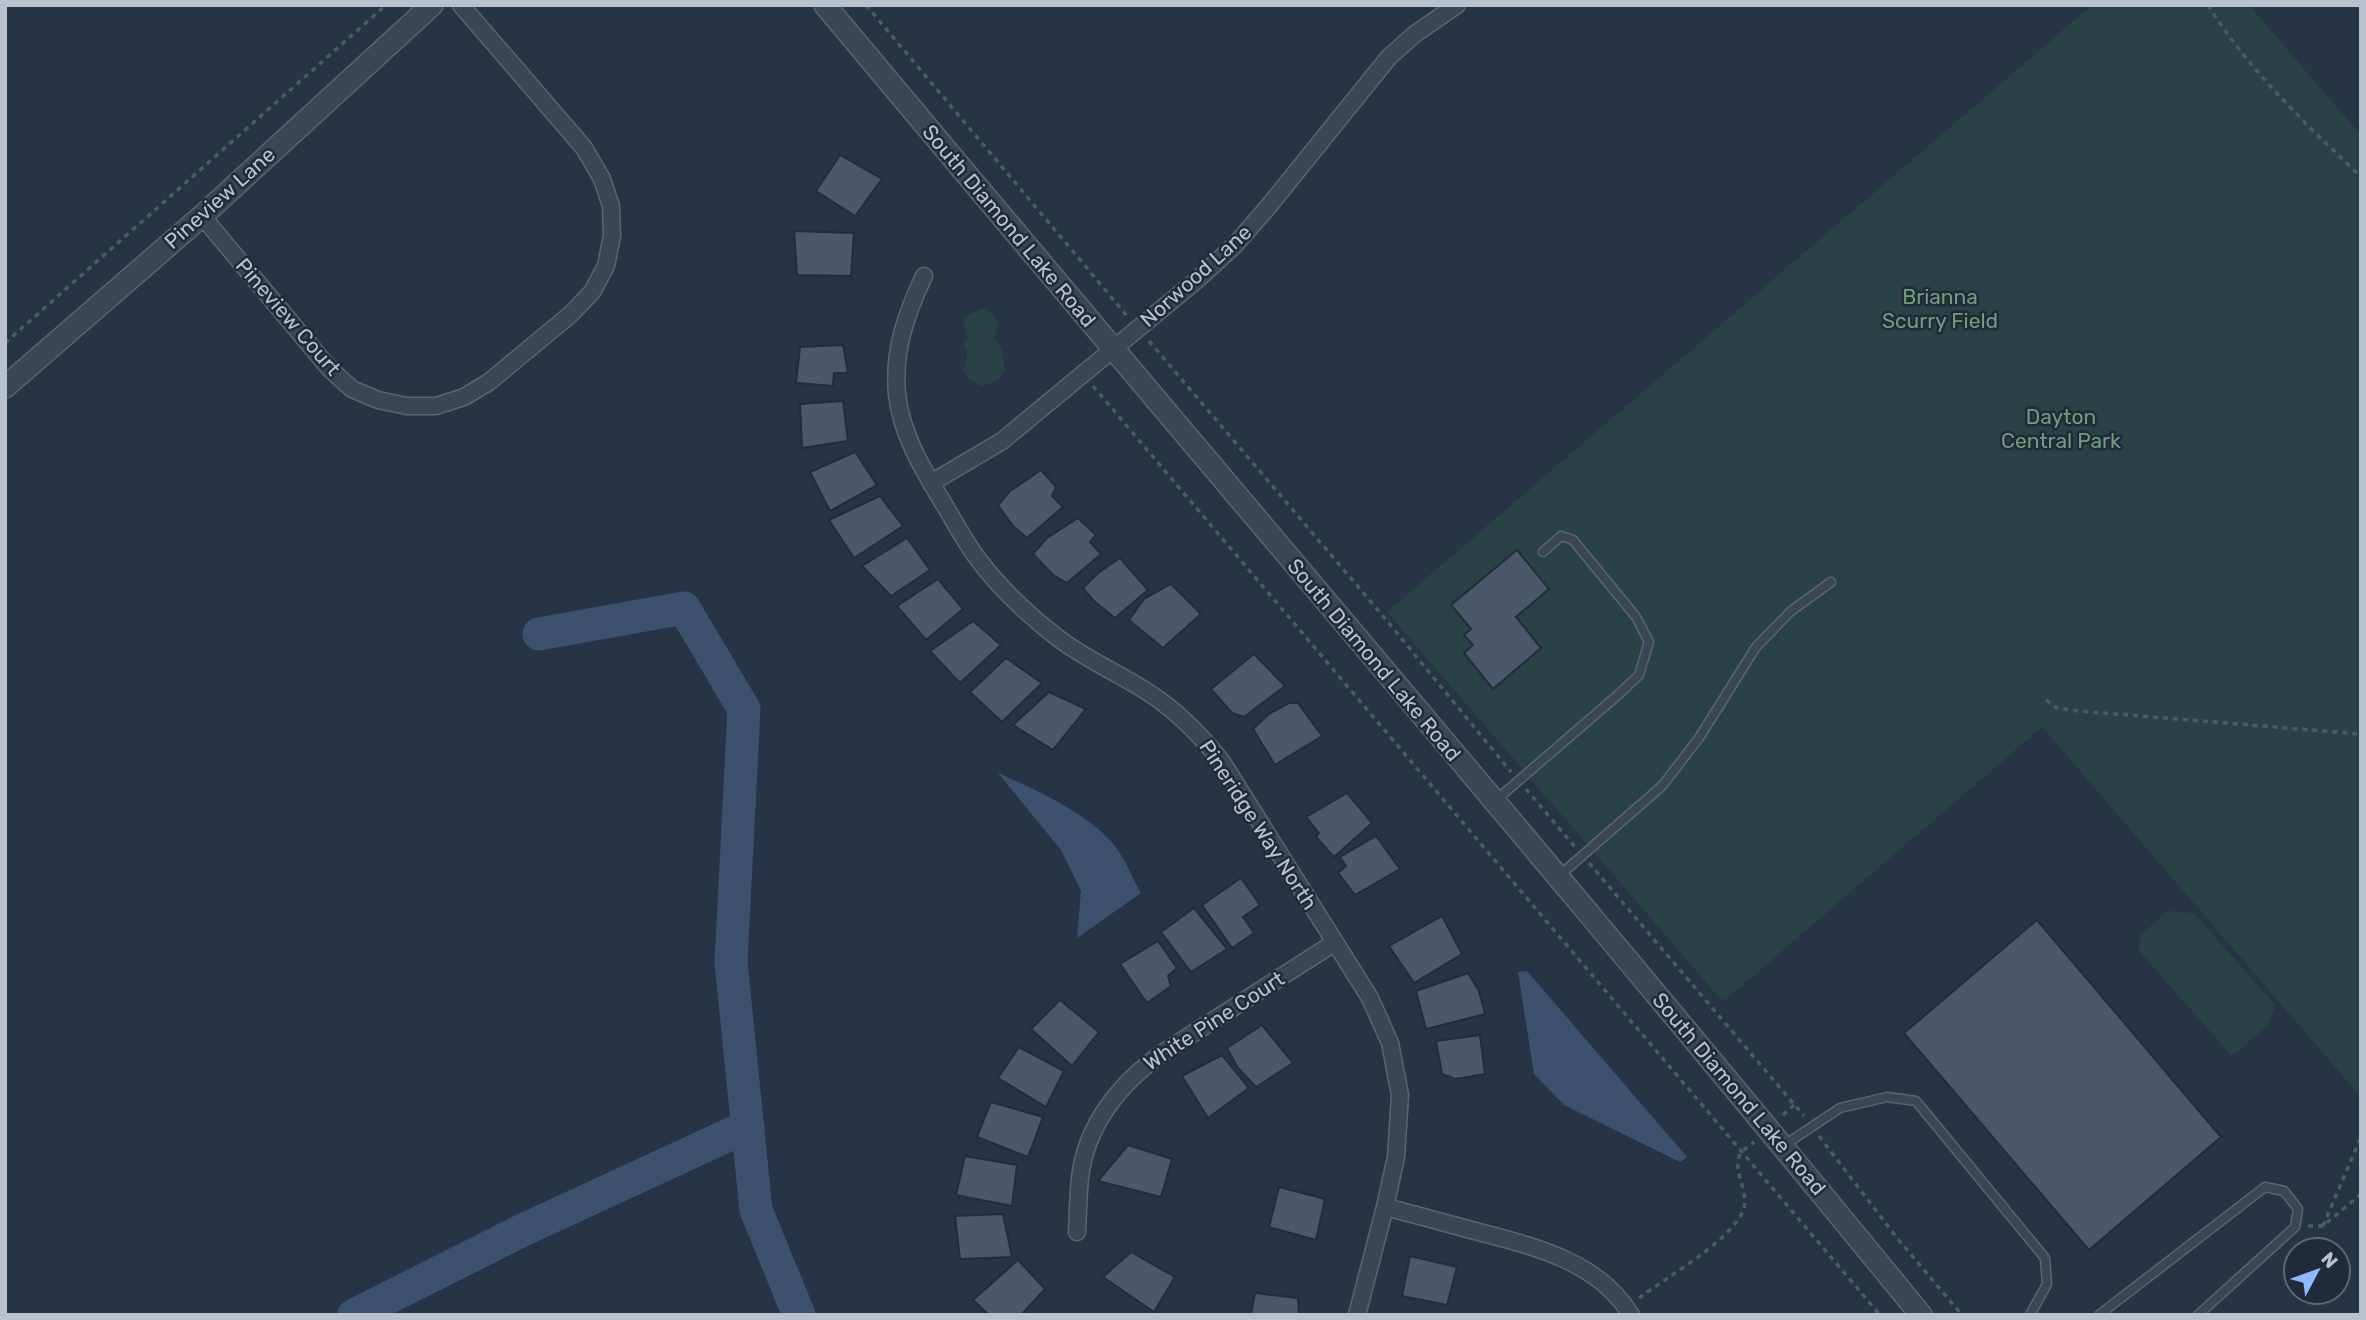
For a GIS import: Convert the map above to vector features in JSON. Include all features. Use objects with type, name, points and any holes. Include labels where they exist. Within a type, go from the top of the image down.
[{"type":"street","name":"Pineview Lane","points":[[5,387],[202,216],[432,5]]},
{"type":"street","name":"Pineview Court","points":[[202,216],[329,368],[352,389],[378,400],[407,406],[436,405],[464,397],[489,382],[571,314],[592,292],[606,266],[612,236],[611,206],[603,179],[584,148],[461,5]]},
{"type":"street","name":"South Diamond Lake Road","points":[[825,5],[1768,1128],[1921,1315]]},
{"type":"street","name":"Norwood Lane","points":[[931,483],[1002,441],[1198,279],[1235,245],[1268,208],[1389,57],[1415,34],[1457,5]]},
{"type":"street","name":"Pineridge Way North","points":[[924,276],[906,313],[899,341],[897,394],[904,428],[931,483],[975,555],[1026,611],[1060,640],[1097,665],[1156,697],[1199,734],[1222,762],[1370,998],[1390,1043],[1399,1095],[1396,1157],[1357,1315]]},
{"type":"street","name":"White Pine Court","points":[[1077,1232],[1080,1176],[1085,1157],[1095,1128],[1116,1094],[1138,1071],[1164,1052],[1334,943]]},
{"type":"street","points":[[1385,1207],[1551,1252],[1602,1282],[1629,1311]]},
{"type":"lane","points":[[1494,802],[1639,675],[1649,642],[1636,617],[1573,540],[1561,537],[1543,552]]},
{"type":"lane","points":[[1557,877],[1662,786],[1683,761],[1737,674],[1770,630],[1811,595],[1831,582]]},
{"type":"lane","points":[[1783,1146],[1840,1108],[1887,1097],[1916,1101],[2045,1258],[2046,1284],[2030,1315]]},
{"type":"lane","points":[[2099,1315],[2265,1187],[2284,1191],[2298,1209],[2295,1227],[2198,1315]]},
{"type":"path","points":[[5,344],[386,5]]},
{"type":"path","points":[[866,5],[1812,1126],[1896,1238],[1962,1315]]},
{"type":"path","points":[[2208,5],[2255,70],[2361,177]]},
{"type":"path","points":[[1083,374],[1880,1315]]},
{"type":"path","points":[[2046,700],[2057,708],[2079,711],[2361,734]]},
{"type":"path","points":[[1629,1311],[1735,1224],[1745,1206],[1738,1160],[1741,1153],[1794,1105]]},
{"type":"path","points":[[2323,1226],[2361,1137]]},
{"type":"path","points":[[2295,1227],[2323,1226],[2361,1194]]},
{"type":"green space","name":"Dayton Central Park","points":[[2092,5],[2249,5],[2361,135],[2361,1097],[2042,727],[1723,1002],[1387,612]]},
{"type":"green space","points":[[985,308],[993,314],[998,323],[995,338],[1002,351],[1005,371],[1000,379],[983,386],[972,382],[963,371],[967,358],[964,340],[968,340],[963,320],[969,314]]},
{"type":"green space","points":[[2168,911],[2194,913],[2275,1005],[2268,1025],[2232,1056],[2139,951],[2141,935]]},
{"type":"water","points":[[998,773],[1060,803],[1090,823],[1114,845],[1141,893],[1077,938],[1081,891],[1061,850]]},
{"type":"water","points":[[1527,971],[1687,1157],[1680,1162],[1564,1105],[1534,1074],[1518,972]]},
{"type":"building","points":[[840,155],[882,179],[855,216],[816,191]]},
{"type":"building","points":[[794,231],[854,233],[851,276],[797,275]]},
{"type":"building","points":[[843,345],[848,373],[834,373],[833,386],[796,383],[800,347]]},
{"type":"building","points":[[843,401],[848,441],[802,448],[800,404]]},
{"type":"building","points":[[855,452],[877,485],[830,511],[810,472]]},
{"type":"building","points":[[1041,470],[1056,487],[1052,496],[1063,507],[1027,538],[1013,526],[998,505],[1010,491]]},
{"type":"building","points":[[880,496],[903,526],[854,558],[829,520]]},
{"type":"building","points":[[1078,518],[1096,535],[1090,542],[1101,554],[1067,583],[1053,575],[1033,554],[1047,538]]},
{"type":"building","points":[[907,538],[930,570],[891,596],[862,566]]},
{"type":"building","points":[[1517,550],[1549,589],[1516,617],[1541,648],[1493,689],[1464,653],[1473,645],[1464,635],[1471,629],[1451,605]]},
{"type":"building","points":[[1120,558],[1148,590],[1115,618],[1083,588],[1098,573]]},
{"type":"building","points":[[938,579],[963,609],[926,640],[897,606]]},
{"type":"building","points":[[1171,584],[1201,614],[1163,648],[1129,620],[1144,599]]},
{"type":"building","points":[[973,621],[1001,645],[960,683],[930,651]]},
{"type":"building","points":[[1254,654],[1285,686],[1244,717],[1232,713],[1211,689]]},
{"type":"building","points":[[1006,658],[1042,683],[1002,722],[970,692]]},
{"type":"building","points":[[1049,692],[1086,709],[1053,750],[1013,725]]},
{"type":"building","points":[[1289,703],[1298,703],[1322,736],[1275,765],[1253,729],[1269,714]]},
{"type":"building","points":[[1347,793],[1372,823],[1334,857],[1316,837],[1319,833],[1306,817]]},
{"type":"building","points":[[1376,836],[1400,869],[1355,895],[1338,873],[1346,866],[1340,857]]},
{"type":"building","points":[[1241,878],[1260,905],[1243,917],[1254,933],[1232,948],[1202,905]]},
{"type":"building","points":[[1194,908],[1227,949],[1191,972],[1161,932]]},
{"type":"building","points":[[1442,916],[1462,954],[1414,983],[1389,946]]},
{"type":"building","points":[[2037,920],[2221,1137],[2089,1250],[1904,1033]]},
{"type":"building","points":[[1158,941],[1177,968],[1168,976],[1171,986],[1147,1003],[1120,964]]},
{"type":"building","points":[[1468,973],[1479,991],[1485,1014],[1426,1029],[1416,991]]},
{"type":"building","points":[[1060,1000],[1099,1032],[1072,1066],[1031,1029]]},
{"type":"building","points":[[1262,1025],[1293,1063],[1256,1087],[1238,1068],[1227,1048]]},
{"type":"building","points":[[1480,1035],[1485,1074],[1455,1079],[1442,1074],[1436,1041]]},
{"type":"building","points":[[1019,1047],[1064,1071],[1046,1107],[998,1078]]},
{"type":"building","points":[[1222,1055],[1249,1088],[1208,1118],[1182,1076]]},
{"type":"building","points":[[991,1102],[1043,1117],[1028,1157],[977,1137]]},
{"type":"building","points":[[1128,1145],[1172,1159],[1161,1197],[1098,1181]]},
{"type":"building","points":[[965,1156],[1017,1165],[1012,1206],[956,1195]]},
{"type":"building","points":[[1279,1187],[1325,1199],[1316,1240],[1269,1227]]},
{"type":"building","points":[[1003,1214],[1012,1257],[960,1259],[955,1216]]},
{"type":"building","points":[[1131,1252],[1175,1277],[1154,1312],[1103,1277]]},
{"type":"building","points":[[1410,1256],[1457,1267],[1447,1305],[1402,1296]]},
{"type":"building","points":[[1018,1260],[1045,1289],[1021,1315],[989,1315],[973,1300]]},
{"type":"building","points":[[1255,1293],[1298,1298],[1299,1315],[1251,1315]]},
{"type":"waterway","points":[[539,634],[684,608],[744,709],[731,962],[756,1210],[799,1315]]},
{"type":"waterway","points":[[354,1315],[525,1229],[748,1126]]},
{"type":"park label","name":"Brianna Scurry Field","points":[[1940,309]]}]
